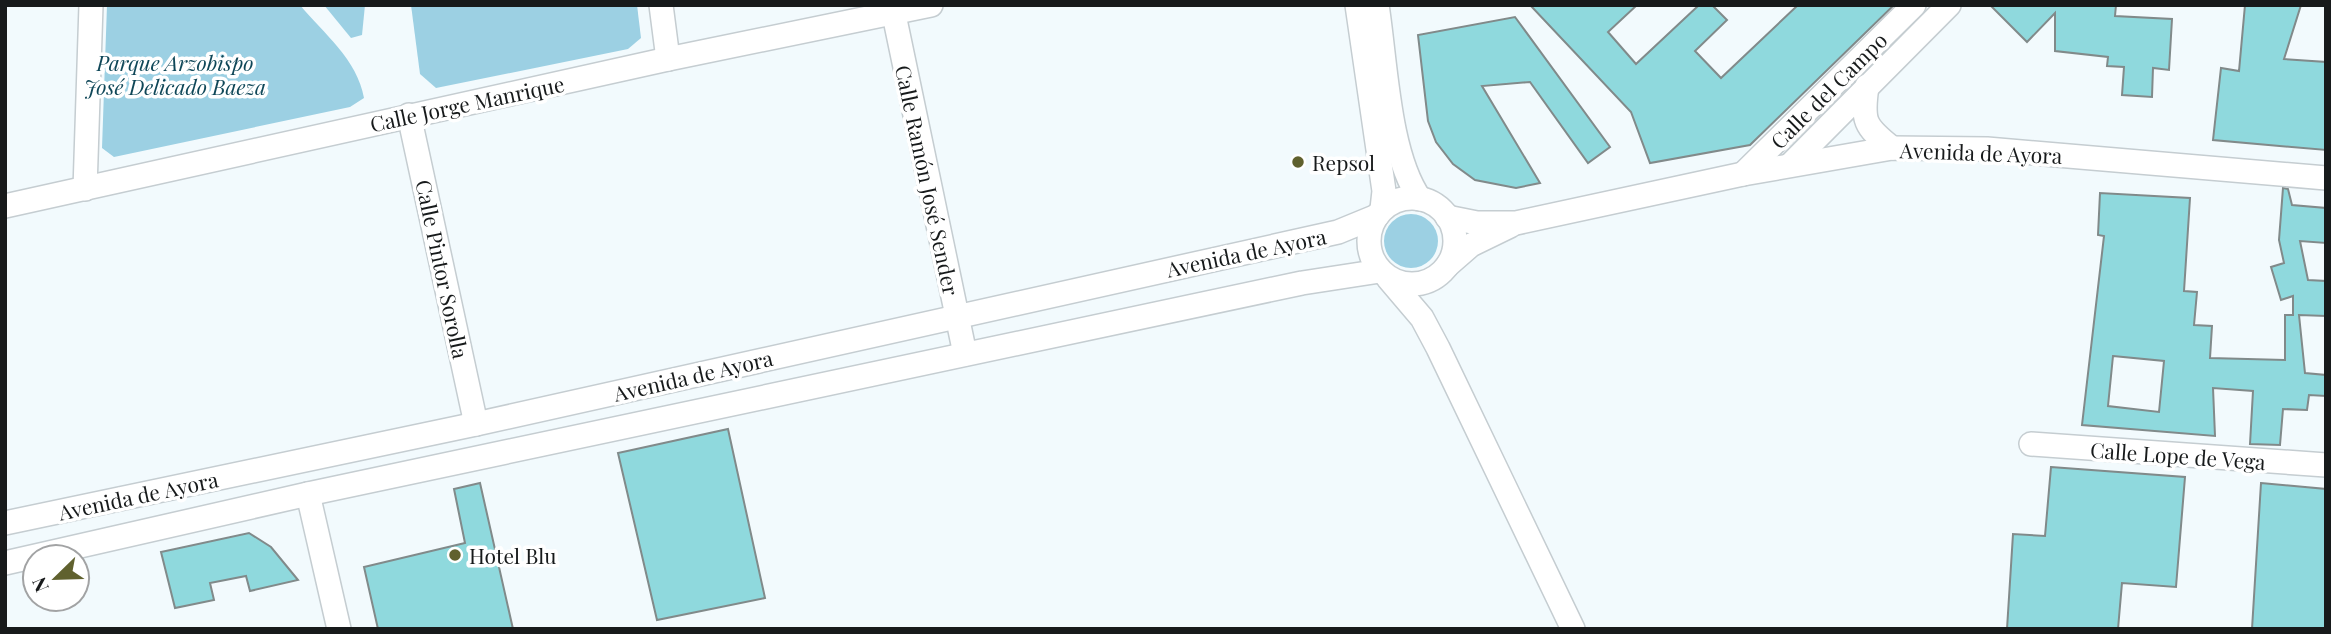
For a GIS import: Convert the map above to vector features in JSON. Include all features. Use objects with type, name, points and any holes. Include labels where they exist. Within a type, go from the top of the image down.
[{"type":"street","points":[[85,189],[91,5]]},
{"type":"street","points":[[661,5],[668,59]]},
{"type":"street","name":"Calle Jorge Manrique","points":[[5,206],[892,9],[931,5]]},
{"type":"street","points":[[1357,5],[1384,191],[1380,213]]},
{"type":"street","points":[[1377,5],[1399,154],[1407,179],[1420,199]]},
{"type":"street","name":"Calle del Campo","points":[[1742,174],[1914,5]]},
{"type":"street","name":"Calle del Campo","points":[[1790,165],[1949,5]]},
{"type":"street","name":"Calle Ramón José Sender","points":[[892,9],[965,354]]},
{"type":"street","name":"Calle del Campo","points":[[1867,86],[1865,120],[1872,133],[1892,148]]},
{"type":"street","name":"Calle Pintor Sorolla","points":[[409,115],[477,424]]},
{"type":"street","name":"Avenida de Ayora","points":[[1447,217],[1477,223],[1516,223],[1742,174],[1892,148],[1987,149],[2326,177]]},
{"type":"street","points":[[1438,348],[1431,318],[1441,272],[1455,242],[1447,217],[1437,206],[1420,199],[1404,198],[1380,213],[1371,225],[1369,246],[1384,274],[1422,318],[1438,348],[1573,629]]},
{"type":"street","name":"Avenida de Ayora","points":[[5,523],[477,424],[1338,232],[1380,213]]},
{"type":"street","name":"Avenida de Ayora","points":[[1441,272],[1471,245],[1516,223]]},
{"type":"street","points":[[1384,274],[1411,285],[1441,272]]},
{"type":"street","name":"Avenida de Ayora","points":[[5,563],[308,494],[1314,280],[1384,274]]},
{"type":"street","points":[[514,415],[522,449]]},
{"type":"street","points":[[448,430],[454,463]]},
{"type":"street","name":"Calle Lope de Vega","points":[[2031,444],[2326,466]]},
{"type":"street","points":[[308,494],[339,629]]},
{"type":"green space","name":"Parque Arzobispo José Delicado Baeza","points":[[107,5],[300,5],[347,59],[364,98],[350,107],[114,157],[102,148]]},
{"type":"green space","points":[[324,5],[365,5],[362,35],[351,38]]},
{"type":"green space","points":[[411,5],[637,5],[641,38],[628,49],[436,88],[420,74]]},
{"type":"green space","points":[[1411,214],[1430,222],[1438,241],[1430,260],[1411,268],[1392,260],[1384,241],[1392,222]]},
{"type":"building","points":[[1530,5],[1637,5],[1608,32],[1636,64],[1699,5],[1712,5],[1727,20],[1695,51],[1721,78],[1798,5],[1894,5],[1750,145],[1650,163],[1631,112]]},
{"type":"building","points":[[1990,5],[2116,5],[2115,16],[2172,19],[2169,70],[2153,68],[2152,97],[2122,95],[2124,67],[2107,66],[2108,57],[2055,51],[2055,13],[2027,42]]},
{"type":"building","points":[[2245,5],[2301,5],[2284,59],[2326,62],[2326,150],[2213,140],[2221,68],[2239,71]]},
{"type":"building","points":[[1515,17],[1610,147],[1588,163],[1530,82],[1482,86],[1540,183],[1516,188],[1475,180],[1453,164],[1436,142],[1428,121],[1418,35]]},
{"type":"building","points":[[2283,188],[2288,189],[2292,205],[2326,208],[2326,243],[2300,241],[2308,280],[2326,281],[2326,316],[2299,315],[2305,373],[2326,375],[2326,396],[2309,395],[2307,410],[2283,409],[2280,445],[2250,444],[2253,391],[2213,388],[2215,436],[2082,425],[2104,236],[2098,235],[2100,193],[2190,198],[2184,291],[2197,292],[2194,325],[2212,326],[2210,358],[2285,360],[2285,315],[2293,315],[2293,296],[2281,300],[2271,267],[2284,263],[2279,240]],"holes":[[[2113,356],[2164,361],[2159,412],[2108,406]]]},
{"type":"building","points":[[728,429],[765,598],[657,620],[618,453]]},
{"type":"building","points":[[2051,467],[2185,477],[2176,587],[2122,583],[2118,629],[2007,629],[2013,534],[2045,536]]},
{"type":"building","name":"Hotel Blu","points":[[480,483],[513,629],[378,629],[364,567],[465,543],[454,489]]},
{"type":"building","points":[[2261,483],[2326,489],[2326,629],[2252,629]]},
{"type":"building","points":[[249,533],[271,547],[298,580],[250,591],[246,576],[210,583],[214,600],[175,608],[161,552]]},
{"type":"place","name":"Repsol","points":[[1298,162]]},
{"type":"place","name":"Hotel Blu","points":[[455,555]]}]
